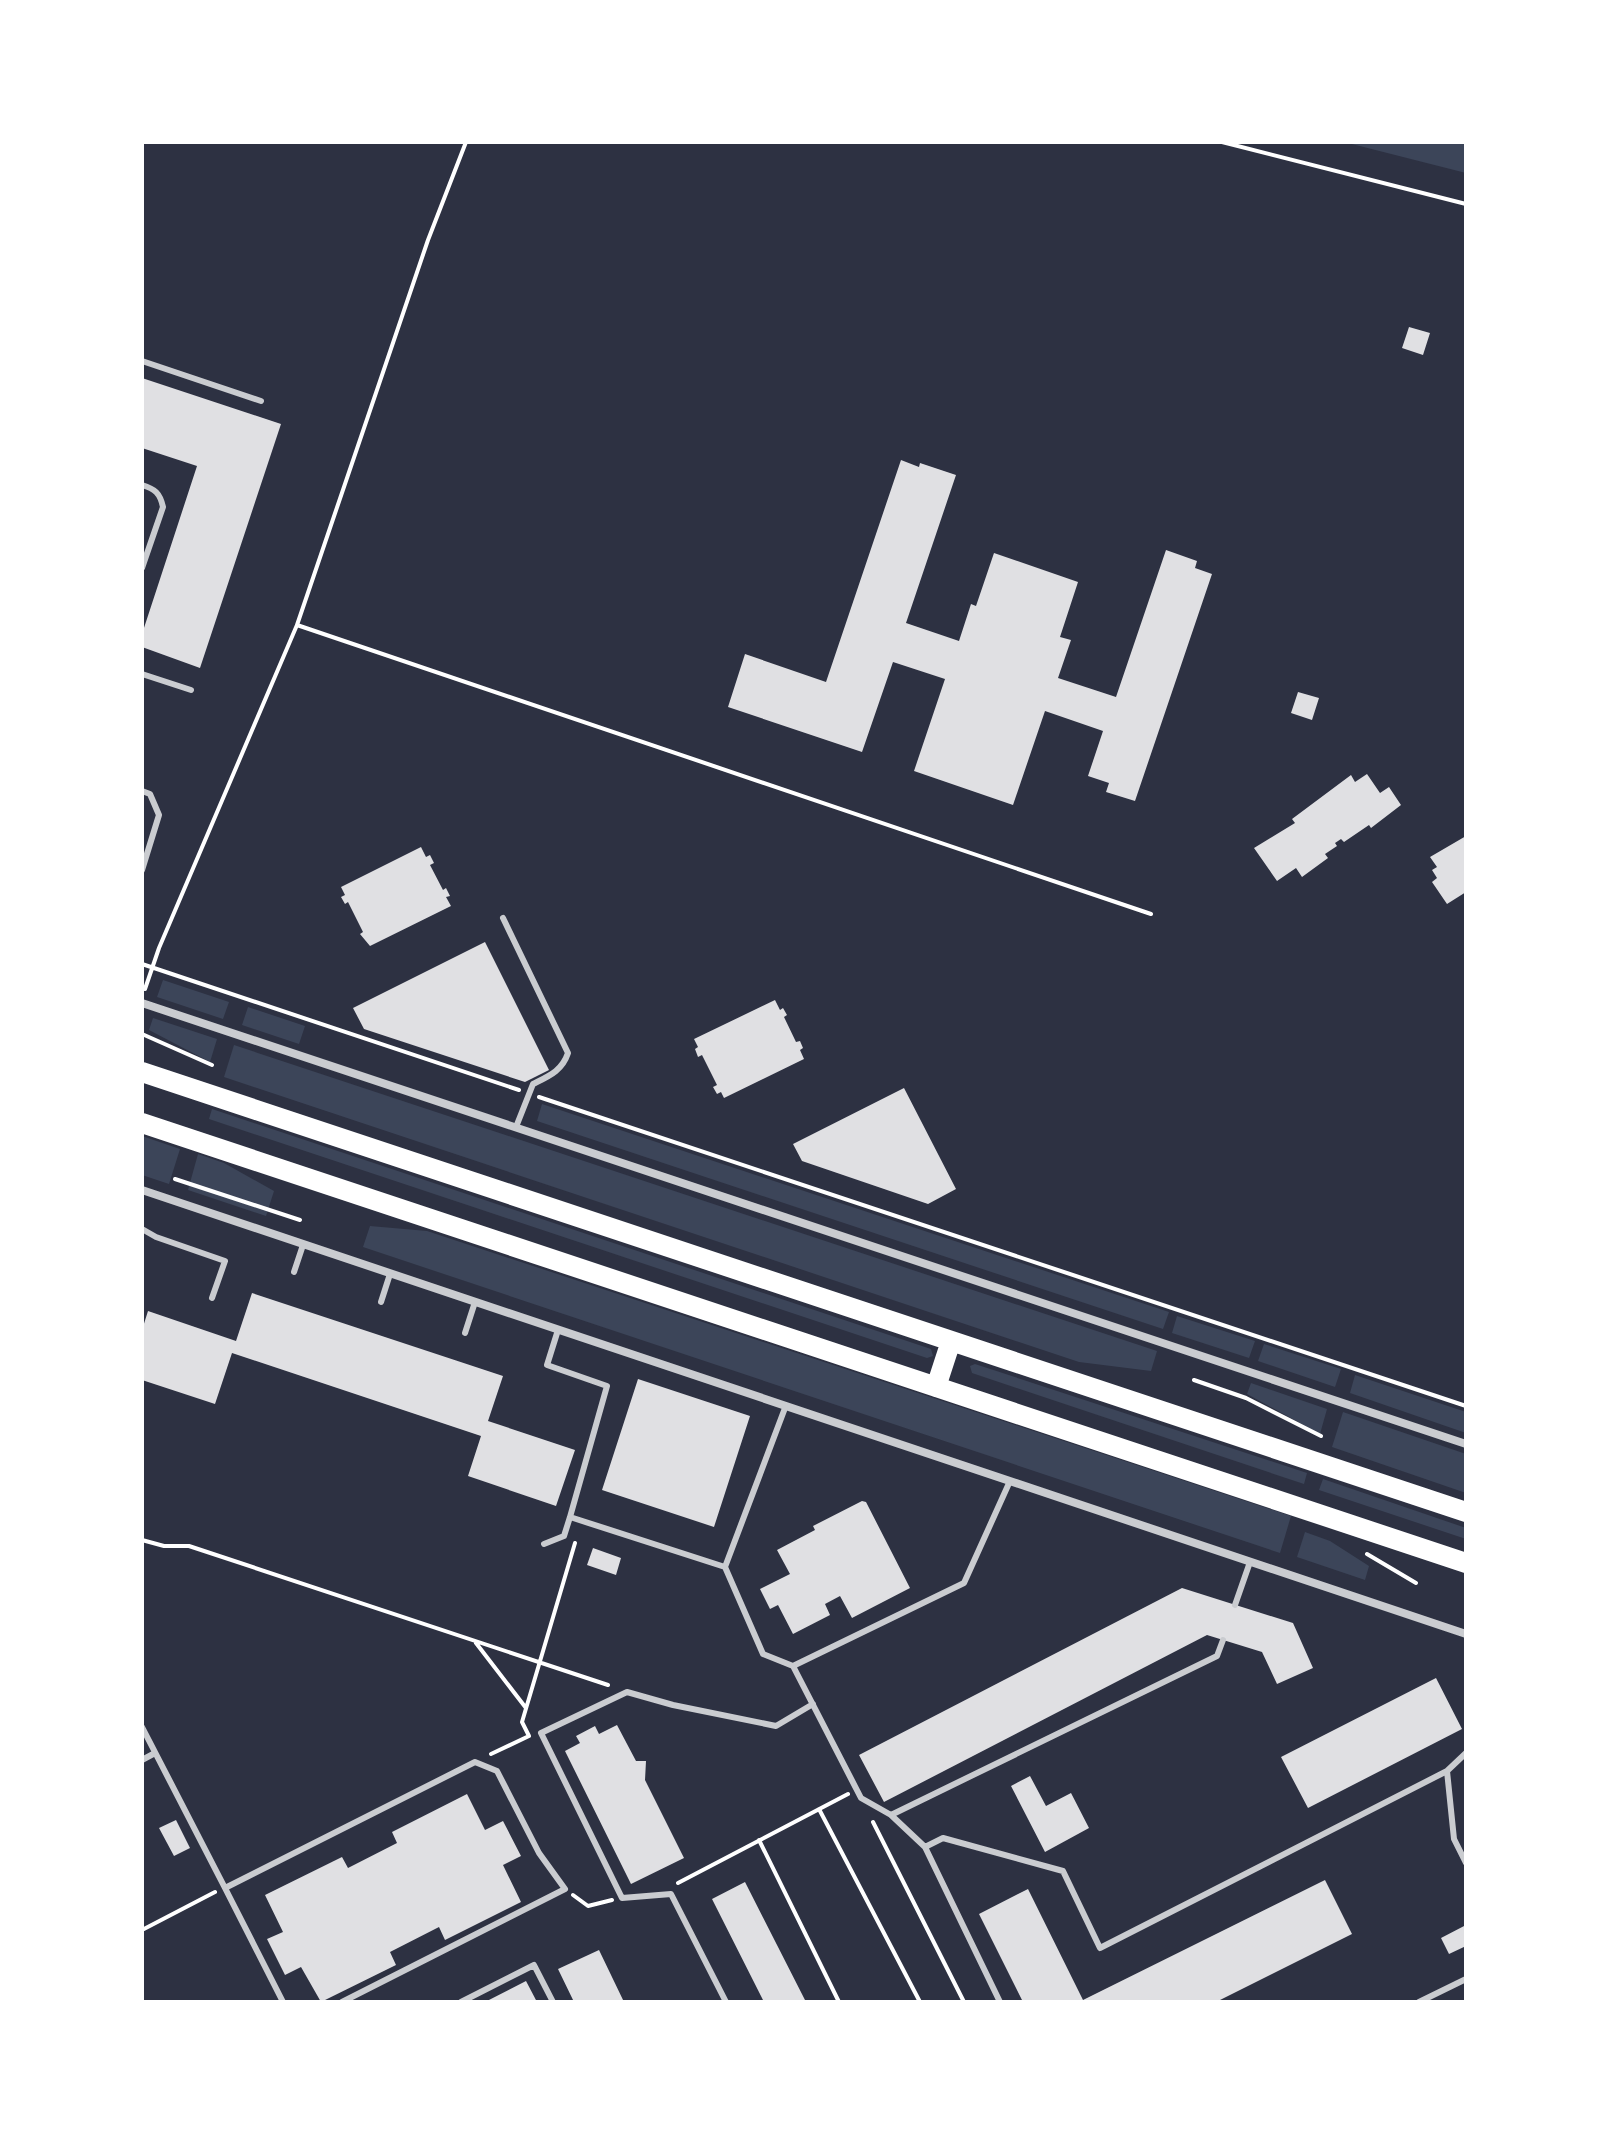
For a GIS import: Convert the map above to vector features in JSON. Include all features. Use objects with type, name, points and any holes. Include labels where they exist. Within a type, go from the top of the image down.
[{"type":"main road","points":[[142,1072],[1466,1512]]},
{"type":"main road","points":[[142,1123],[1466,1563]]},
{"type":"main road","points":[[936,1387],[951,1341]]},
{"type":"street","points":[[142,1001],[1466,1444]]},
{"type":"street","points":[[142,1190],[1466,1634]]},
{"type":"lane","points":[[142,361],[261,401]]},
{"type":"lane","points":[[142,485],[155,489],[163,507],[142,568]]},
{"type":"lane","points":[[142,674],[191,690]]},
{"type":"lane","points":[[142,791],[150,794],[159,815],[142,870]]},
{"type":"lane","points":[[503,918],[568,1053],[565,1063],[557,1071],[533,1084],[516,1127]]},
{"type":"lane","points":[[142,1229],[156,1237],[225,1261],[212,1298]]},
{"type":"lane","points":[[294,1272],[303,1245]]},
{"type":"lane","points":[[381,1302],[390,1274]]},
{"type":"lane","points":[[465,1333],[475,1302]]},
{"type":"lane","points":[[544,1544],[564,1536],[607,1386],[547,1365],[558,1330]]},
{"type":"lane","points":[[785,1408],[725,1567],[763,1654],[793,1666],[861,1798],[891,1815],[925,1847],[1000,2002]]},
{"type":"lane","points":[[793,1666],[964,1583],[1010,1481]]},
{"type":"lane","points":[[570,1517],[725,1567]]},
{"type":"lane","points":[[1235,1605],[1250,1562]]},
{"type":"lane","points":[[891,1815],[1217,1656],[1223,1640]]},
{"type":"lane","points":[[726,2002],[671,1894],[622,1898],[541,1733],[627,1692],[673,1705],[776,1726],[813,1704]]},
{"type":"lane","points":[[142,1727],[283,2002]]},
{"type":"lane","points":[[142,1760],[155,1753]]},
{"type":"lane","points":[[925,1847],[943,1838],[1063,1871],[1100,1948],[1447,1771],[1466,1753]]},
{"type":"lane","points":[[225,1888],[475,1762],[497,1771],[539,1853],[565,1889],[342,2002]]},
{"type":"lane","points":[[1447,1771],[1454,1839],[1466,1863]]},
{"type":"lane","points":[[461,2002],[534,1965],[553,2002]]},
{"type":"lane","points":[[1419,2002],[1466,1979]]},
{"type":"path","points":[[142,1001],[152,967],[297,625],[423,255],[466,142]]},
{"type":"path","points":[[1222,142],[1466,204]]},
{"type":"path","points":[[297,625],[1151,914]]},
{"type":"path","points":[[142,964],[1466,1406]]},
{"type":"path","points":[[142,1034],[212,1065]]},
{"type":"path","points":[[175,1179],[300,1220]]},
{"type":"path","points":[[1194,1380],[1246,1398],[1321,1436]]},
{"type":"path","points":[[142,1540],[164,1546],[189,1546],[627,1692]]},
{"type":"path","points":[[1356,1549],[1416,1583]]},
{"type":"path","points":[[475,1762],[529,1736],[522,1722],[570,1561]]},
{"type":"path","points":[[474,1641],[526,1708]]},
{"type":"path","points":[[676,1883],[857,1789]]},
{"type":"path","points":[[861,1798],[964,2002]]},
{"type":"path","points":[[819,1809],[920,2002]]},
{"type":"path","points":[[759,1840],[839,2002]]},
{"type":"path","points":[[142,1930],[225,1888]]},
{"type":"path","points":[[565,1889],[588,1906],[622,1898]]},
{"type":"shaded area","points":[[1344,142],[1466,142],[1466,173]]},
{"type":"shaded area","points":[[163,980],[229,1002],[223,1019],[157,997]]},
{"type":"shaded area","points":[[248,1007],[305,1026],[299,1044],[242,1025]]},
{"type":"shaded area","points":[[153,1018],[217,1039],[210,1062],[149,1030]]},
{"type":"shaded area","points":[[234,1045],[1157,1351],[1151,1371],[1079,1362],[224,1077]]},
{"type":"shaded area","points":[[542,1104],[1169,1312],[1163,1329],[537,1121]]},
{"type":"shaded area","points":[[212,1109],[931,1349],[933,1356],[927,1358],[209,1119]]},
{"type":"shaded area","points":[[142,1136],[180,1149],[169,1184],[142,1175]]},
{"type":"shaded area","points":[[198,1154],[224,1163],[274,1191],[266,1216],[188,1190]]},
{"type":"shaded area","points":[[370,1226],[427,1231],[1291,1516],[1280,1553],[363,1247]]},
{"type":"shaded area","points":[[1177,1316],[1255,1341],[1249,1358],[1172,1333]]},
{"type":"shaded area","points":[[1264,1344],[1341,1369],[1335,1387],[1258,1361]]},
{"type":"shaded area","points":[[975,1364],[1307,1473],[1304,1484],[972,1373],[970,1366]]},
{"type":"shaded area","points":[[1355,1375],[1466,1412],[1466,1433],[1350,1393]]},
{"type":"shaded area","points":[[1251,1383],[1327,1409],[1320,1434],[1247,1394]]},
{"type":"shaded area","points":[[1343,1412],[1466,1454],[1466,1493],[1332,1447]]},
{"type":"shaded area","points":[[1323,1479],[1466,1528],[1466,1539],[1319,1490]]},
{"type":"shaded area","points":[[1305,1532],[1330,1541],[1369,1566],[1365,1580],[1297,1557]]},
{"type":"building","points":[[1409,327],[1430,333],[1423,355],[1402,348]]},
{"type":"building","points":[[142,378],[281,424],[200,668],[142,647],[142,634],[197,466],[142,448]]},
{"type":"building","points":[[901,460],[956,475],[906,623],[959,641],[971,604],[976,606],[994,553],[1078,582],[1060,637],[1071,640],[1058,678],[1116,697],[1166,550],[1197,561],[1195,568],[1212,574],[1135,801],[1106,792],[1109,783],[1088,776],[1103,731],[1045,711],[1013,805],[914,771],[945,679],[893,662],[862,752],[728,707],[745,654],[826,682]]},
{"type":"building","points":[[1298,692],[1319,698],[1312,720],[1291,713]]},
{"type":"building","points":[[1367,774],[1380,793],[1389,787],[1401,805],[1371,828],[1369,825],[1344,842],[1341,839],[1335,843],[1337,846],[1325,854],[1328,858],[1302,877],[1296,868],[1277,881],[1254,848],[1295,823],[1292,819],[1351,775],[1355,782]]},
{"type":"building","points":[[1466,836],[1466,892],[1447,904],[1432,882],[1437,878],[1432,870],[1437,867],[1430,857]]},
{"type":"building","points":[[421,847],[426,857],[430,855],[434,863],[430,865],[443,890],[446,888],[450,896],[446,897],[451,906],[370,946],[360,934],[363,932],[348,902],[345,904],[341,897],[345,895],[341,887]]},
{"type":"building","points":[[485,942],[549,1070],[525,1082],[364,1029],[353,1008]]},
{"type":"building","points":[[775,1000],[787,1015],[784,1017],[796,1042],[800,1041],[804,1059],[724,1098],[713,1087],[717,1085],[702,1055],[698,1057],[694,1039]]},
{"type":"building","points":[[904,1088],[956,1189],[928,1204],[802,1161],[793,1144]]},
{"type":"building","points":[[252,1293],[503,1376],[488,1421],[575,1450],[556,1506],[468,1476],[481,1436],[232,1353],[215,1404],[142,1380],[142,1330],[148,1311],[236,1341]]},
{"type":"building","points":[[638,1379],[750,1416],[714,1527],[602,1490]]},
{"type":"building","points":[[862,1501],[866,1502],[910,1588],[852,1618],[840,1596],[825,1604],[830,1615],[793,1634],[778,1605],[770,1609],[760,1589],[790,1574],[777,1550],[815,1530],[813,1526]]},
{"type":"building","points":[[593,1548],[621,1558],[616,1575],[587,1565]]},
{"type":"building","points":[[1182,1588],[1293,1623],[1313,1668],[1277,1684],[1262,1652],[1207,1635],[884,1802],[859,1755]]},
{"type":"building","points":[[1436,1678],[1462,1729],[1308,1808],[1281,1757]]},
{"type":"building","points":[[617,1725],[636,1761],[646,1761],[645,1780],[684,1858],[631,1884],[565,1751],[580,1743],[576,1736],[595,1726],[599,1734]]},
{"type":"building","points":[[1030,1776],[1046,1806],[1071,1793],[1089,1828],[1045,1852],[1011,1786]]},
{"type":"building","points":[[467,1794],[485,1830],[503,1821],[521,1856],[503,1865],[521,1902],[445,1940],[439,1927],[390,1952],[396,1965],[321,2002],[301,1967],[285,1975],[267,1939],[283,1932],[265,1895],[342,1857],[348,1868],[397,1843],[392,1832]]},
{"type":"building","points":[[176,1820],[190,1848],[174,1856],[159,1828]]},
{"type":"building","points":[[1325,1880],[1352,1934],[1216,2002],[1023,2002],[979,1914],[1028,1889],[1083,2000]]},
{"type":"building","points":[[745,1882],[806,2002],[764,2002],[712,1899]]},
{"type":"building","points":[[1466,1925],[1466,1946],[1449,1954],[1441,1938]]},
{"type":"building","points":[[599,1950],[624,2002],[574,2002],[558,1969]]},
{"type":"building","points":[[526,1981],[537,2002],[485,2002]]}]
